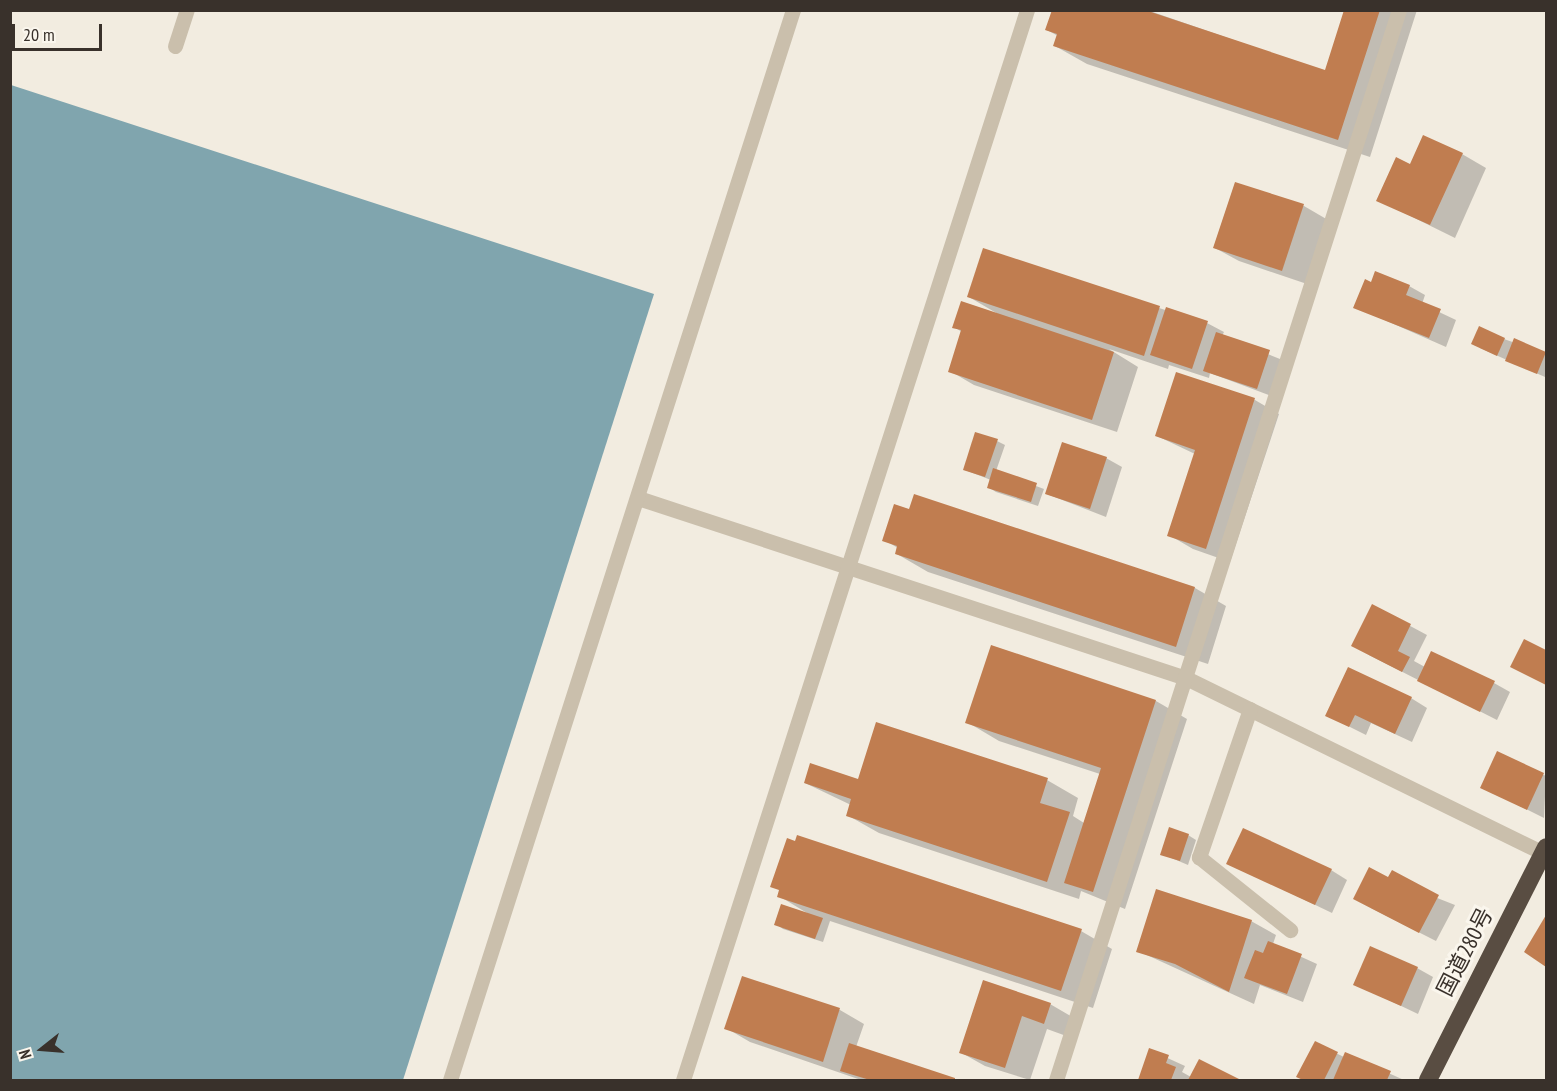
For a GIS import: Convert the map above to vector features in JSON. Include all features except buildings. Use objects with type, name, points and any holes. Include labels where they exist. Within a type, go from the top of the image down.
[{"type":"highway","name":"国道280号","points":[[1428,1080],[1545,850]]},
{"type":"street","points":[[175,46],[187,10]]},
{"type":"street","points":[[450,1080],[793,10]]},
{"type":"street","points":[[683,1080],[1027,10]]},
{"type":"street","points":[[1056,1080],[1399,10]]},
{"type":"street","points":[[638,498],[1186,678],[1545,850]]},
{"type":"street","points":[[1250,709],[1199,857],[1290,930]]},
{"type":"water","points":[[11,85],[654,294],[403,1080],[11,1080]]}]
